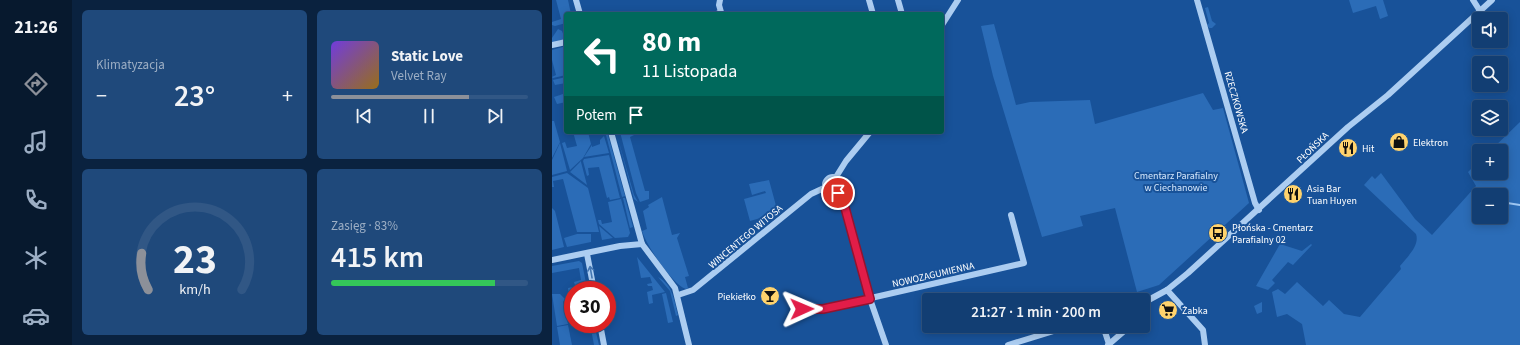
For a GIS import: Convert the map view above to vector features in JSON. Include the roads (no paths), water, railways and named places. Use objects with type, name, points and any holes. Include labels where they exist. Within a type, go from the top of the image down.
[{"type":"street","points":[[576,0],[579,12]]},
{"type":"street","points":[[720,0],[719,5],[721,12]]},
{"type":"street","points":[[869,0],[872,12]]},
{"type":"street","points":[[898,0],[901,12]]},
{"type":"street","points":[[944,22],[958,0]]},
{"type":"street","name":"RZECZKOWSKA","points":[[1197,0],[1255,203],[1259,210]]},
{"type":"street","points":[[1474,0],[1480,11]]},
{"type":"street","name":"PŁOŃSKA","points":[[1150,299],[1167,290],[1259,210],[1348,127],[1388,95],[1492,0]]},
{"type":"street","points":[[552,45],[564,42]]},
{"type":"street","points":[[612,134],[642,244],[675,288],[678,295],[689,345]]},
{"type":"street","points":[[836,177],[846,161],[868,134]]},
{"type":"street","points":[[836,177],[828,178],[825,181],[824,188],[832,194],[838,193]]},
{"type":"street","points":[[836,177],[841,185],[838,193],[844,204],[870,299],[886,345]]},
{"type":"street","name":"WINCENTEGO WITOSA","points":[[678,295],[695,289],[811,194],[824,188]]},
{"type":"street","name":"NOWOZAGUMIENNA","points":[[796,308],[823,309],[1024,263],[1011,216]]},
{"type":"street","points":[[552,260],[642,244]]},
{"type":"street","points":[[587,254],[592,281]]},
{"type":"street","points":[[1167,290],[1203,330],[1205,345]]},
{"type":"street","points":[[602,333],[604,345]]},
{"type":"street","points":[[1008,345],[1047,333]]},
{"type":"street","points":[[1105,333],[1109,345],[1122,333]]},
{"type":"waterway","points":[[1508,203],[1520,205]]},
{"type":"place","name":"Elektron","points":[[1399,142]]},
{"type":"place","name":"Hit","points":[[1348,148]]},
{"type":"place","name":"Asia Bar Tuan Huyen","points":[[1293,194]]},
{"type":"place","name":"Płońska - Cmentarz Parafialny 02","points":[[1218,233]]},
{"type":"place","name":"Piekiełko","points":[[770,296]]},
{"type":"place","name":"Żabka","points":[[1168,310]]},
{"type":"park label","name":"Cmentarz Parafialny w Ciechanowie","points":[[1176,180]]}]
